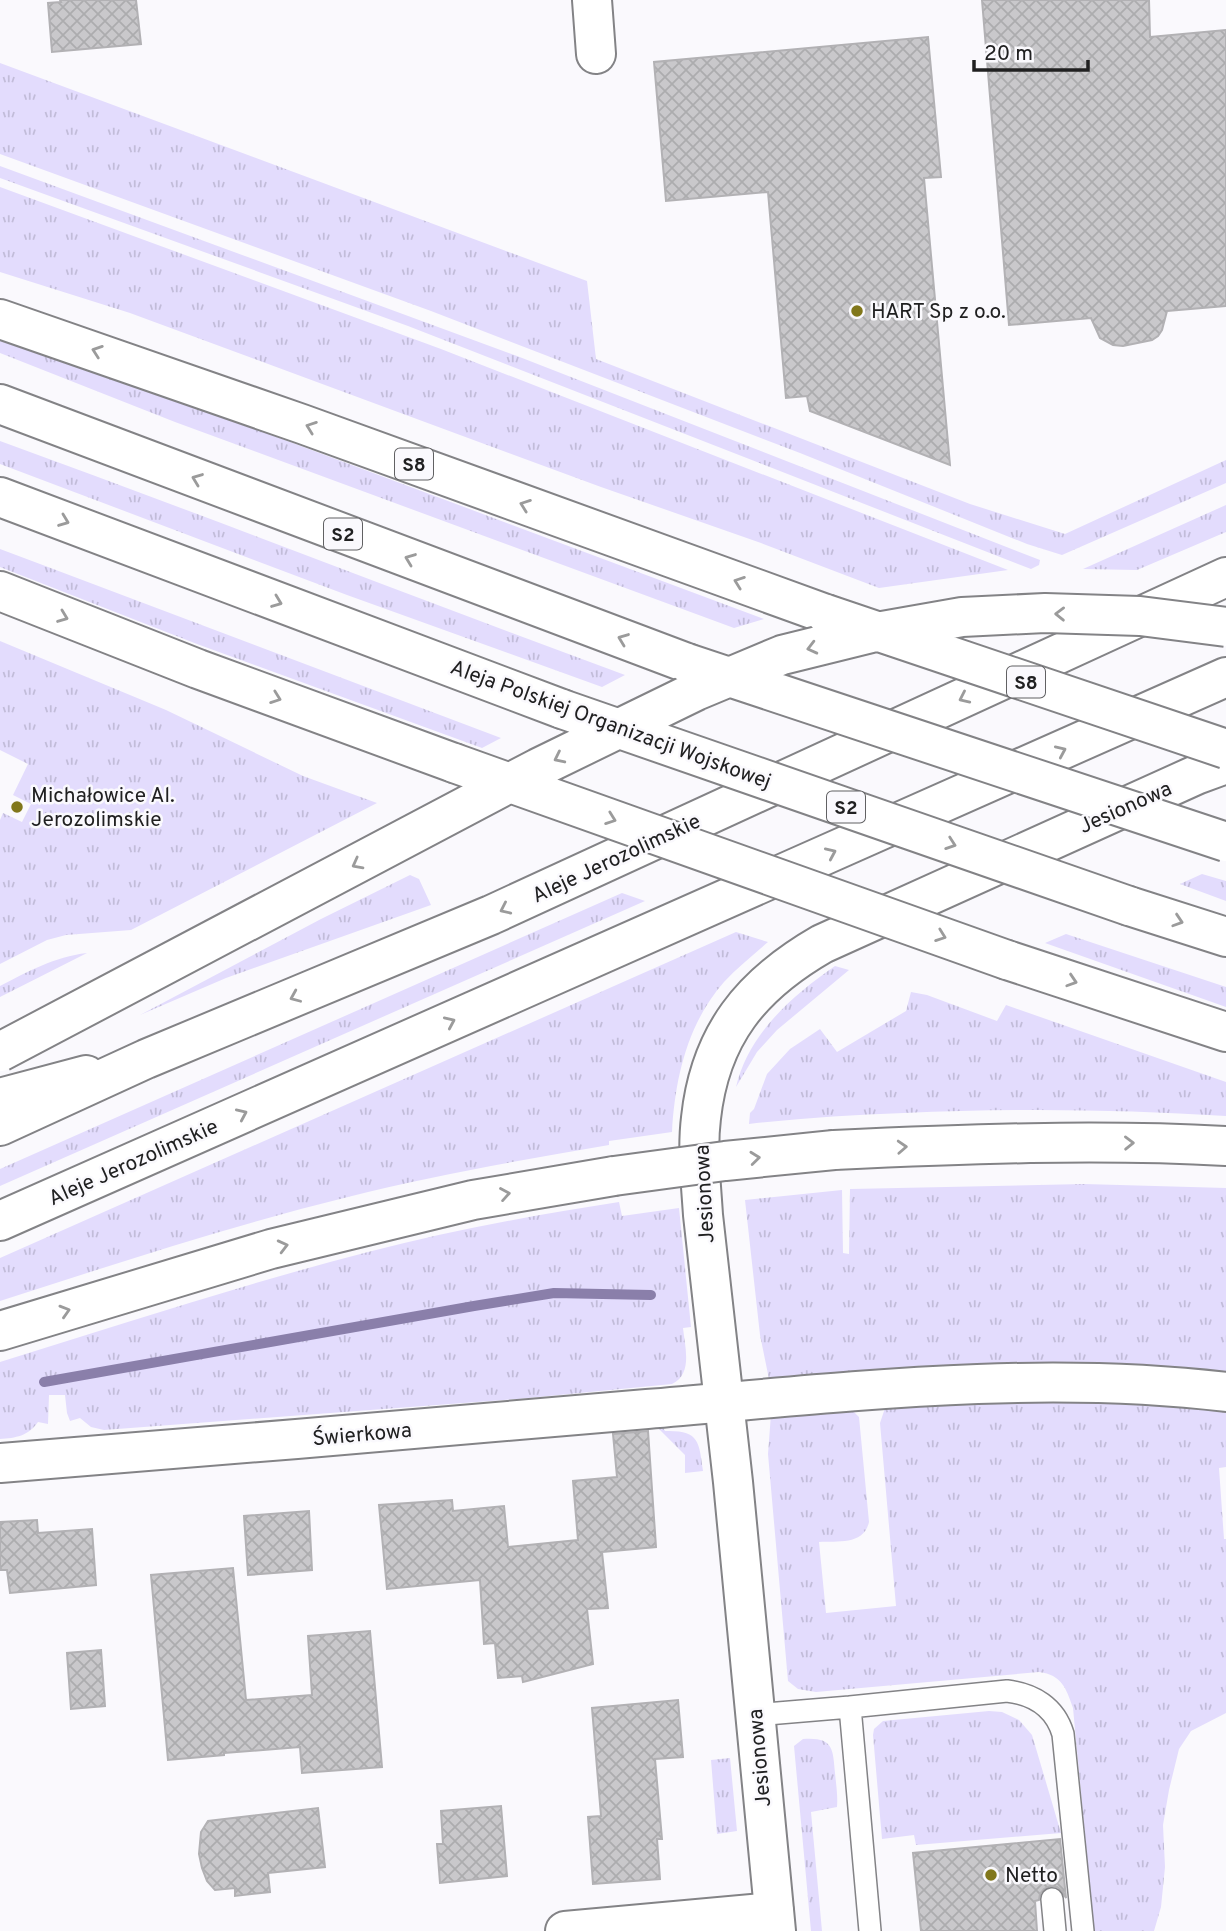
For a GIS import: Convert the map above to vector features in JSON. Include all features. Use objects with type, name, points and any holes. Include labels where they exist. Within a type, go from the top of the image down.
[{"type":"main road","points":[[592,0],[596,54]]},
{"type":"main road","name":"S8","points":[[0,319],[302,424],[826,614],[1226,749]]},
{"type":"main road","name":"S2","points":[[0,404],[687,663],[1226,842]]},
{"type":"main road","name":"Aleja Polskiej Organizacji Wojskowej","points":[[0,497],[562,709],[1129,906],[1226,937]]},
{"type":"main road","name":"Aleje Jerozolimskie","points":[[0,1126],[146,1059],[491,915],[1226,577]]},
{"type":"main road","points":[[0,591],[198,669],[454,763],[1007,960],[1226,1032]]},
{"type":"main road","points":[[0,1052],[538,768],[695,691],[782,655],[871,633],[961,617],[1045,613],[1140,616],[1226,627]]},
{"type":"main road","name":"Aleje Jerozolimskie","points":[[0,1221],[1226,677]]},
{"type":"main road","name":"Jesionowa","points":[[775,1922],[703,1215],[701,1118],[712,1070],[731,1025],[741,1010],[779,972],[799,957],[822,944],[1226,764]]},
{"type":"main road","points":[[0,1098],[146,1059]]},
{"type":"main road","points":[[0,1331],[271,1249],[473,1200],[614,1176],[834,1150],[974,1144],[1161,1143],[1226,1146]]},
{"type":"main road","name":"Świerkowa","points":[[0,1463],[867,1391],[997,1383],[1096,1383],[1226,1392]]},
{"type":"main road","points":[[565,1931],[775,1922]]},
{"type":"lane","points":[[755,1714],[1007,1692],[1035,1699],[1049,1709],[1063,1734],[1083,1931]]},
{"type":"lane","points":[[850,1707],[870,1931]]},
{"type":"lane","points":[[1052,1899],[1055,1931]]},
{"type":"green space","points":[[0,63],[587,281],[596,359],[970,504],[1065,534],[1226,460],[1226,483],[1062,555],[1027,544],[800,453],[431,311],[0,154]]},
{"type":"green space","points":[[0,166],[517,356],[1040,560],[1039,565],[1031,569],[408,326],[0,178]]},
{"type":"green space","points":[[0,187],[441,349],[1008,570],[879,588],[130,313],[0,272]]},
{"type":"green space","points":[[0,341],[108,374],[764,619],[734,628],[175,422],[0,353]]},
{"type":"green space","points":[[0,441],[625,675],[602,687],[347,595],[0,464]]},
{"type":"green space","points":[[1226,505],[1226,532],[1137,570],[1083,569]]},
{"type":"green space","points":[[0,549],[501,738],[482,748],[197,644],[0,567]]},
{"type":"green space","points":[[0,641],[166,710],[303,776],[377,803],[131,930],[66,935],[47,940],[0,964],[0,820],[3,813],[22,822],[31,804],[13,795],[28,764],[0,750]]},
{"type":"green space","points":[[1202,874],[1226,881],[1226,901],[1180,884]]},
{"type":"green space","points":[[410,875],[419,879],[431,905],[226,978],[140,1015],[321,919]]},
{"type":"green space","points":[[622,893],[645,901],[0,1186],[0,1169]]},
{"type":"green space","points":[[736,932],[768,942],[724,982],[701,1016],[692,1034],[680,1072],[672,1132],[609,1141],[609,1145],[445,1175],[304,1208],[130,1259],[0,1301],[0,1258]]},
{"type":"green space","points":[[1066,934],[1226,987],[1226,1007],[1045,943]]},
{"type":"green space","points":[[87,953],[0,997],[0,986],[21,975],[53,961]]},
{"type":"green space","points":[[835,966],[849,970],[777,1030],[757,1052],[736,1087],[751,1050],[774,1018],[803,990]]},
{"type":"green space","points":[[911,992],[927,995],[997,1021],[1006,1005],[1226,1082],[1226,1116],[984,1110],[846,1116],[749,1124],[750,1113],[767,1074],[790,1049],[820,1029],[837,1052],[906,1011]]},
{"type":"green space","points":[[1084,1184],[1226,1188],[1226,1378],[770,1384],[760,1335],[745,1200],[842,1190],[843,1253],[849,1254],[850,1189]]},
{"type":"green space","points":[[619,1202],[622,1216],[679,1208],[691,1327],[683,1328],[686,1359],[683,1374],[672,1384],[518,1399],[104,1430],[91,1427],[80,1418],[70,1421],[65,1395],[49,1395],[48,1424],[38,1422],[21,1435],[0,1439],[0,1362],[229,1291],[368,1252],[492,1224]]},
{"type":"green space","points":[[1031,1396],[1226,1407],[1226,1467],[1219,1468],[1226,1539],[1226,1713],[1191,1731],[1179,1749],[1163,1825],[1165,1867],[1161,1907],[1154,1931],[1094,1931],[1073,1708],[1058,1679],[1039,1672],[816,1692],[798,1689],[788,1681],[768,1454],[771,1414],[852,1410],[859,1417],[869,1522],[862,1535],[856,1538],[819,1542],[826,1613],[896,1606],[880,1423],[885,1408]]},
{"type":"green space","points":[[660,1422],[665,1431],[685,1433],[695,1439],[703,1471],[685,1473],[685,1455],[653,1423]]},
{"type":"green space","points":[[1002,1712],[1019,1720],[1032,1735],[1061,1833],[916,1845],[914,1835],[882,1839],[874,1729],[883,1721]]},
{"type":"green space","points":[[803,1739],[820,1740],[830,1746],[837,1794],[837,1807],[811,1812],[822,1931],[811,1931],[794,1746]]},
{"type":"green space","points":[[730,1758],[737,1831],[717,1834],[711,1760]]},
{"type":"building","points":[[60,0],[136,0],[141,44],[52,52],[48,3],[61,2]]},
{"type":"building","points":[[982,0],[1149,0],[1150,37],[1226,30],[1226,306],[1167,311],[1158,336],[1152,340],[1123,346],[1113,345],[1100,338],[1091,318],[1009,325]]},
{"type":"building","name":"HART Sp z o.o.","points":[[928,37],[941,177],[924,178],[950,465],[810,411],[807,396],[786,398],[768,192],[666,201],[654,62]]},
{"type":"building","points":[[648,1431],[656,1547],[602,1552],[608,1608],[587,1609],[593,1664],[523,1682],[522,1676],[498,1678],[495,1643],[484,1644],[480,1580],[387,1589],[379,1505],[452,1500],[453,1511],[504,1506],[508,1547],[578,1540],[573,1481],[617,1477],[613,1434]]},
{"type":"building","points":[[309,1511],[312,1570],[248,1575],[244,1516]]},
{"type":"building","points":[[37,1520],[38,1533],[92,1529],[96,1585],[10,1593],[7,1570],[0,1570],[0,1522]]},
{"type":"building","points":[[233,1568],[246,1700],[312,1695],[308,1636],[370,1631],[382,1767],[302,1773],[300,1747],[168,1760],[151,1575]]},
{"type":"building","points":[[101,1650],[105,1706],[71,1709],[67,1653]]},
{"type":"building","points":[[678,1700],[683,1757],[655,1759],[662,1839],[657,1839],[660,1879],[593,1884],[588,1817],[601,1816],[592,1708]]},
{"type":"building","points":[[501,1806],[507,1876],[440,1883],[437,1844],[443,1844],[441,1811]]},
{"type":"building","points":[[318,1808],[325,1867],[268,1873],[270,1892],[235,1896],[235,1888],[215,1890],[207,1881],[199,1854],[201,1832],[208,1821]]},
{"type":"building","name":"Netto","points":[[1060,1839],[1066,1898],[1057,1887],[1044,1889],[1039,1900],[1035,1901],[1037,1931],[921,1931],[913,1853]]},
{"type":"waterway","points":[[44,1382],[554,1293],[651,1295]]},
{"type":"place","name":"HART Sp z o.o.","points":[[857,311]]},
{"type":"place","name":"Michałowice Al. Jerozolimskie","points":[[17,807]]},
{"type":"place","name":"Netto","points":[[991,1875]]}]
